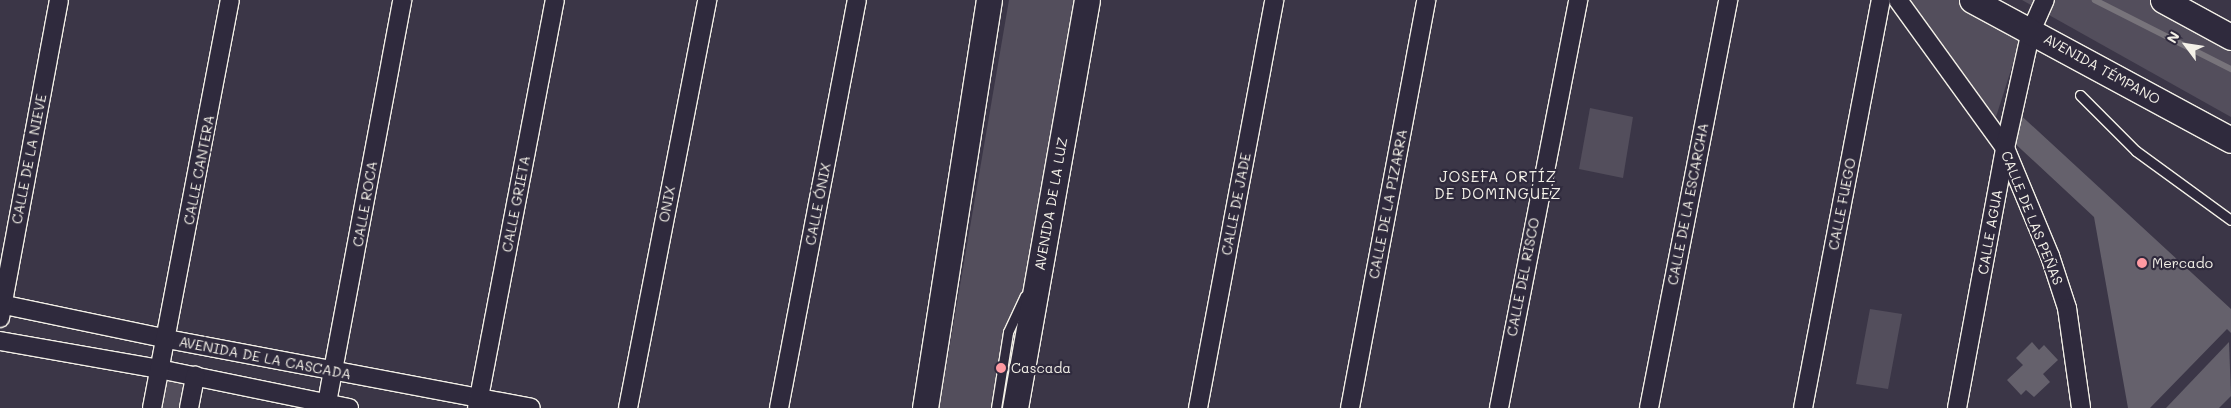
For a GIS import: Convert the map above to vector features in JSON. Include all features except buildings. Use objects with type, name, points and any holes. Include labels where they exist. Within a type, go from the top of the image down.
[{"type":"main road","points":[[925,408],[989,0]]},
{"type":"main road","name":"AVENIDA DE LA LUZ","points":[[1015,408],[1087,0]]},
{"type":"main road","name":"AVENIDA TÉMPANO","points":[[1972,0],[2231,140]]},
{"type":"main road","points":[[2163,0],[2231,37]]},
{"type":"street","name":"CALLE DE LA NIEVE","points":[[1,309],[59,0]]},
{"type":"street","name":"CALLE CANTERA","points":[[152,408],[167,339],[230,0]]},
{"type":"street","name":"CALLE ROCA","points":[[326,406],[402,0]]},
{"type":"street","name":"CALLE GRIETA","points":[[478,403],[555,0]]},
{"type":"street","name":"ONIX","points":[[628,408],[707,0]]},
{"type":"street","name":"CALLE ÓNIX","points":[[779,408],[857,0]]},
{"type":"street","name":"CALLE DE JADE","points":[[1198,408],[1274,0]]},
{"type":"street","name":"CALLE DE LA PIZARRA","points":[[1350,408],[1426,0]]},
{"type":"street","name":"CALLE DEL RISCO","points":[[1499,408],[1578,0]]},
{"type":"street","name":"CALLE DE LA ESCARCHA","points":[[1649,408],[1728,0]]},
{"type":"street","name":"CALLE FUEGO","points":[[1803,408],[1881,0]]},
{"type":"street","name":"CALLE DE LAS PEÑAS","points":[[1898,0],[2005,148],[2050,256],[2067,308],[2081,408]]},
{"type":"street","name":"CALLE AGUA","points":[[1958,408],[2005,148],[2031,31],[2043,4]]},
{"type":"street","name":"AVENIDA DE LA CASCADA","points":[[1,309],[334,370],[478,403],[531,408]]},
{"type":"street","points":[[0,341],[159,369],[326,406],[349,408]]},
{"type":"street","points":[[189,408],[195,376]]},
{"type":"lane","points":[[2080,96],[2136,151],[2231,220]]},
{"type":"lane","points":[[996,408],[1008,332],[1041,263]]},
{"type":"shaded area","points":[[1009,0],[1075,0],[1007,408],[939,408]]},
{"type":"shaded area","points":[[1910,0],[1966,0],[2024,29],[1995,120]]},
{"type":"shaded area","points":[[2022,0],[2163,0],[2231,37],[2231,117]]},
{"type":"shaded area","points":[[1590,108],[1633,117],[1623,178],[1579,169]]},
{"type":"shaded area","points":[[1870,309],[1902,314],[1888,389],[1856,384]]},
{"type":"shaded area","points":[[163,372],[187,376],[182,408],[156,408]]},
{"type":"waterway","points":[[2095,0],[2231,69]]},
{"type":"place","name":"Mercado","points":[[2142,263]]},
{"type":"place","name":"Cascada","points":[[1001,368]]},
{"type":"district","name":"JOSEFA ORTÍZ DE DOMINGUEZ","points":[[1498,184]]}]
